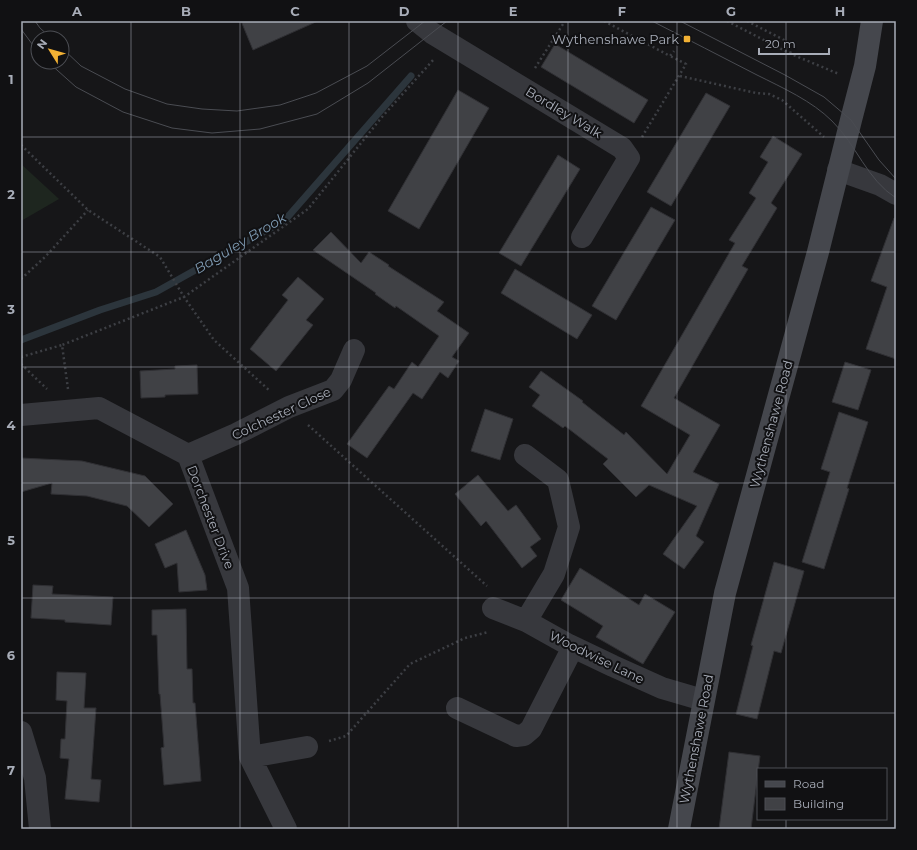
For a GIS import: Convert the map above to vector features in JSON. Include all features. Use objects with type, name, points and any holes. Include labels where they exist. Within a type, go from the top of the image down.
[{"type":"main road","name":"Wythenshawe Road","points":[[679,829],[724,593],[818,252],[865,66],[872,21]]},
{"type":"street","name":"Bordley Walk","points":[[418,21],[432,33],[622,148],[629,158]]},
{"type":"street","points":[[582,237],[629,158]]},
{"type":"street","points":[[840,162],[896,194]]},
{"type":"street","name":"Colchester Close","points":[[188,455],[236,434],[289,407],[333,390],[340,380],[354,350]]},
{"type":"street","name":"Dorchester Drive","points":[[21,415],[99,408],[188,455],[238,588],[250,757],[286,829]]},
{"type":"street","points":[[525,455],[558,480],[569,526],[554,574],[526,621]]},
{"type":"street","name":"Woodwise Lane","points":[[492,599],[526,621],[573,647],[662,688],[703,700]]},
{"type":"street","points":[[457,708],[516,736],[524,735],[531,729],[573,647]]},
{"type":"street","points":[[21,732],[35,778],[40,829]]},
{"type":"street","points":[[250,757],[307,747]]},
{"type":"path","points":[[524,88],[564,21]]},
{"type":"path","points":[[604,21],[686,64],[629,158]]},
{"type":"path","points":[[727,21],[791,54],[846,76],[860,86]]},
{"type":"path","points":[[747,21],[786,41],[791,54]]},
{"type":"path","points":[[21,358],[62,345],[184,297],[308,209],[382,117],[449,42]]},
{"type":"path","points":[[670,56],[674,51]]},
{"type":"path","points":[[680,76],[756,93],[770,94],[782,100],[840,162]]},
{"type":"path","points":[[21,145],[88,210],[160,257],[184,297],[214,340],[289,407],[492,599]]},
{"type":"path","points":[[21,279],[45,257],[88,210]]},
{"type":"path","points":[[62,345],[70,411]]},
{"type":"path","points":[[21,364],[70,411]]},
{"type":"path","points":[[307,747],[346,736],[410,664],[465,638],[526,621]]},
{"type":"shaded area","points":[[21,164],[59,199],[21,221]]},
{"type":"building","points":[[241,21],[318,21],[253,50]]},
{"type":"building","points":[[555,44],[648,100],[634,123],[541,67]]},
{"type":"building","points":[[458,90],[489,108],[419,229],[388,211]]},
{"type":"building","points":[[706,93],[730,106],[671,206],[647,192]]},
{"type":"building","points":[[773,136],[802,154],[771,203],[777,208],[742,266],[748,269],[674,398],[720,425],[693,472],[719,484],[696,536],[704,542],[684,569],[663,554],[697,506],[649,485],[636,497],[603,464],[608,459],[565,426],[563,428],[532,406],[540,395],[529,387],[541,371],[583,401],[582,402],[624,435],[626,432],[667,474],[690,435],[641,406],[735,243],[729,240],[756,198],[749,193],[768,162],[760,157]]},
{"type":"building","points":[[558,155],[580,169],[521,266],[499,253]]},
{"type":"building","points":[[651,207],[675,220],[616,320],[592,306]]},
{"type":"building","points":[[894,218],[896,219],[896,359],[866,349],[887,287],[871,281]]},
{"type":"building","points":[[331,232],[361,263],[369,252],[444,302],[437,311],[469,333],[452,357],[459,361],[448,378],[440,372],[422,399],[413,393],[367,458],[347,444],[389,386],[394,389],[412,362],[418,367],[439,336],[396,306],[395,308],[375,294],[376,293],[313,250]]},
{"type":"building","points":[[515,269],[592,315],[577,339],[501,293]]},
{"type":"building","points":[[298,277],[324,299],[306,320],[313,325],[276,371],[250,349],[288,300],[282,295]]},
{"type":"building","points":[[845,362],[871,370],[858,410],[832,402]]},
{"type":"building","points":[[197,365],[198,394],[165,395],[165,397],[141,398],[140,371],[175,369],[175,366]]},
{"type":"building","points":[[485,409],[513,419],[500,460],[471,451]]},
{"type":"building","points":[[839,412],[868,422],[824,569],[802,562],[830,472],[821,469]]},
{"type":"building","points":[[21,458],[82,461],[145,476],[173,504],[149,527],[127,506],[87,496],[51,494],[52,483],[21,492]]},
{"type":"building","points":[[478,475],[508,511],[516,505],[541,539],[530,547],[537,556],[522,568],[486,521],[481,526],[455,494]]},
{"type":"building","points":[[186,530],[205,575],[207,590],[179,592],[177,563],[165,568],[155,544]]},
{"type":"building","points":[[774,562],[804,571],[781,653],[774,651],[757,719],[736,714],[753,646],[751,645]]},
{"type":"building","points":[[580,568],[639,605],[645,594],[675,612],[643,664],[596,637],[603,626],[561,600]]},
{"type":"building","points":[[33,585],[53,586],[52,594],[113,597],[111,625],[31,618]]},
{"type":"building","points":[[186,609],[187,669],[192,669],[193,703],[195,703],[201,781],[164,785],[161,748],[164,747],[159,694],[157,635],[152,635],[152,610]]},
{"type":"building","points":[[57,672],[86,673],[84,708],[96,708],[91,779],[101,780],[99,802],[65,799],[69,759],[60,758],[61,739],[65,739],[67,701],[56,700]]},
{"type":"building","points":[[729,752],[760,756],[759,768],[757,768],[757,780],[751,829],[719,829]]},
{"type":"waterway","name":"Baguley Brook","points":[[21,340],[100,310],[156,292],[285,220],[411,76]]},
{"type":"tram line","points":[[35,21],[42,30]]},
{"type":"tram line","points":[[70,56],[81,66],[125,89],[167,104],[202,109],[237,111],[280,105],[316,93],[367,66],[425,21]]},
{"type":"tram line","points":[[57,70],[76,87],[123,112],[172,128],[212,133],[260,129],[317,114],[368,83],[447,21]]},
{"type":"tram line","points":[[652,21],[787,90],[816,107],[840,130],[877,182],[896,198]]},
{"type":"tram line","points":[[680,21],[785,75],[824,97],[851,120],[879,160],[896,179]]},
{"type":"tram line","points":[[21,29],[30,41]]},
{"type":"place","name":"Wythenshawe Park","points":[[687,39]]}]
